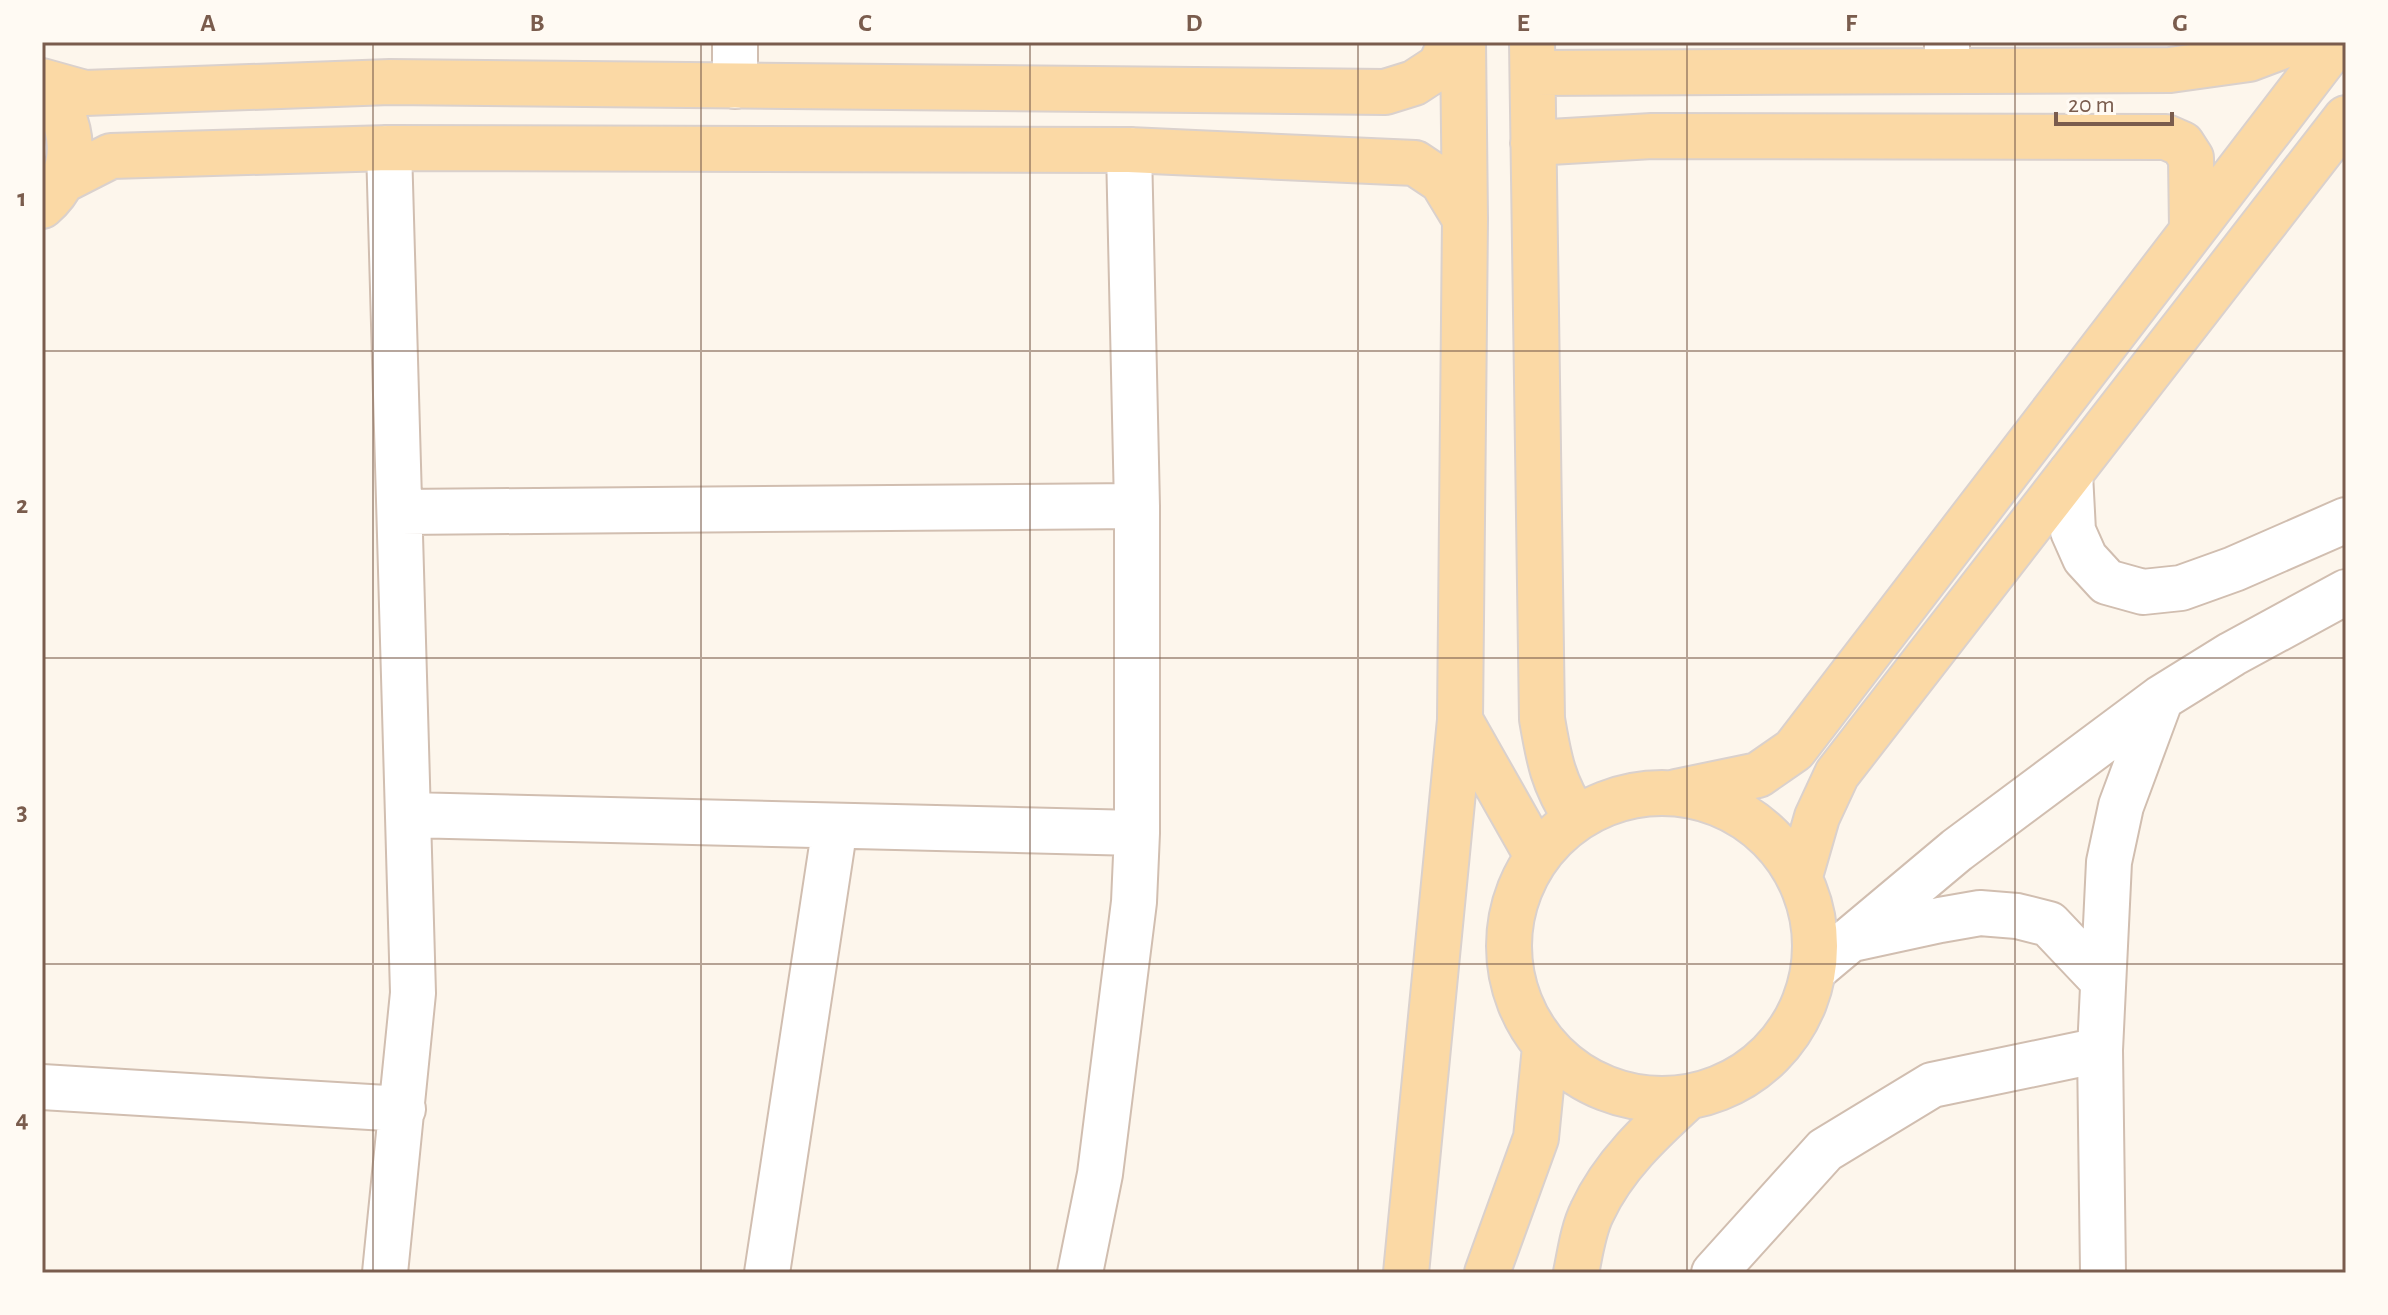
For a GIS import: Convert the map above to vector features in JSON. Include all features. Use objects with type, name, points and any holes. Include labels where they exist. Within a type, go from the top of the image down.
[{"type":"main road","points":[[42,83],[85,93],[390,82],[1385,92],[1414,83],[1440,66],[1451,42]]},
{"type":"main road","points":[[1406,1273],[1460,720],[1465,219],[1463,42]]},
{"type":"main road","points":[[1576,818],[1560,793],[1549,762],[1542,719],[1533,58],[1947,57],[2170,70],[2249,59],[2294,42]]},
{"type":"main road","points":[[1676,792],[1726,805],[1769,834],[1800,876],[1815,921],[1815,969],[1800,1014],[1772,1053],[1734,1082],[1688,1097],[1649,1099],[1610,1091],[1574,1073],[1545,1047],[1518,1002],[1508,952],[1514,902],[1537,856],[1576,818],[1624,797],[1676,792],[1758,775],[1794,750],[2337,42]]},
{"type":"main road","points":[[42,83],[57,100],[68,126],[70,154],[52,194]]},
{"type":"main road","points":[[1800,876],[1817,817],[1837,774],[2346,118]]},
{"type":"main road","points":[[1533,143],[1652,136],[2166,137],[2182,144],[2191,158],[2192,229]]},
{"type":"main road","points":[[52,194],[111,156],[389,148],[1129,150],[1415,163],[1442,181],[1465,219]]},
{"type":"main road","points":[[1460,720],[1537,856]]},
{"type":"main road","points":[[1487,1273],[1536,1138],[1545,1047]]},
{"type":"main road","points":[[1576,1273],[1591,1214],[1617,1170],[1650,1132],[1688,1097]]},
{"type":"street","points":[[735,42],[735,86]]},
{"type":"street","points":[[385,1273],[413,993],[389,148]]},
{"type":"street","points":[[1080,1273],[1104,1145],[1134,902],[1137,833],[1137,506],[1129,150]]},
{"type":"street","points":[[2070,474],[2073,531],[2085,558],[2107,582],[2143,592],[2181,588],[2234,569],[2346,520]]},
{"type":"street","points":[[401,512],[1137,506]]},
{"type":"street","points":[[1815,969],[1957,850],[2161,698],[2232,654],[2346,592]]},
{"type":"street","points":[[2103,1273],[2100,1050],[2109,862],[2121,806],[2161,698]]},
{"type":"street","points":[[409,815],[1137,833]]},
{"type":"street","points":[[767,1273],[835,826]]},
{"type":"street","points":[[1849,940],[1980,913],[2017,916],[2049,924],[2103,981]]},
{"type":"street","points":[[1714,1273],[1825,1150],[1932,1085],[2100,1050]]},
{"type":"street","points":[[42,1087],[403,1109]]}]
